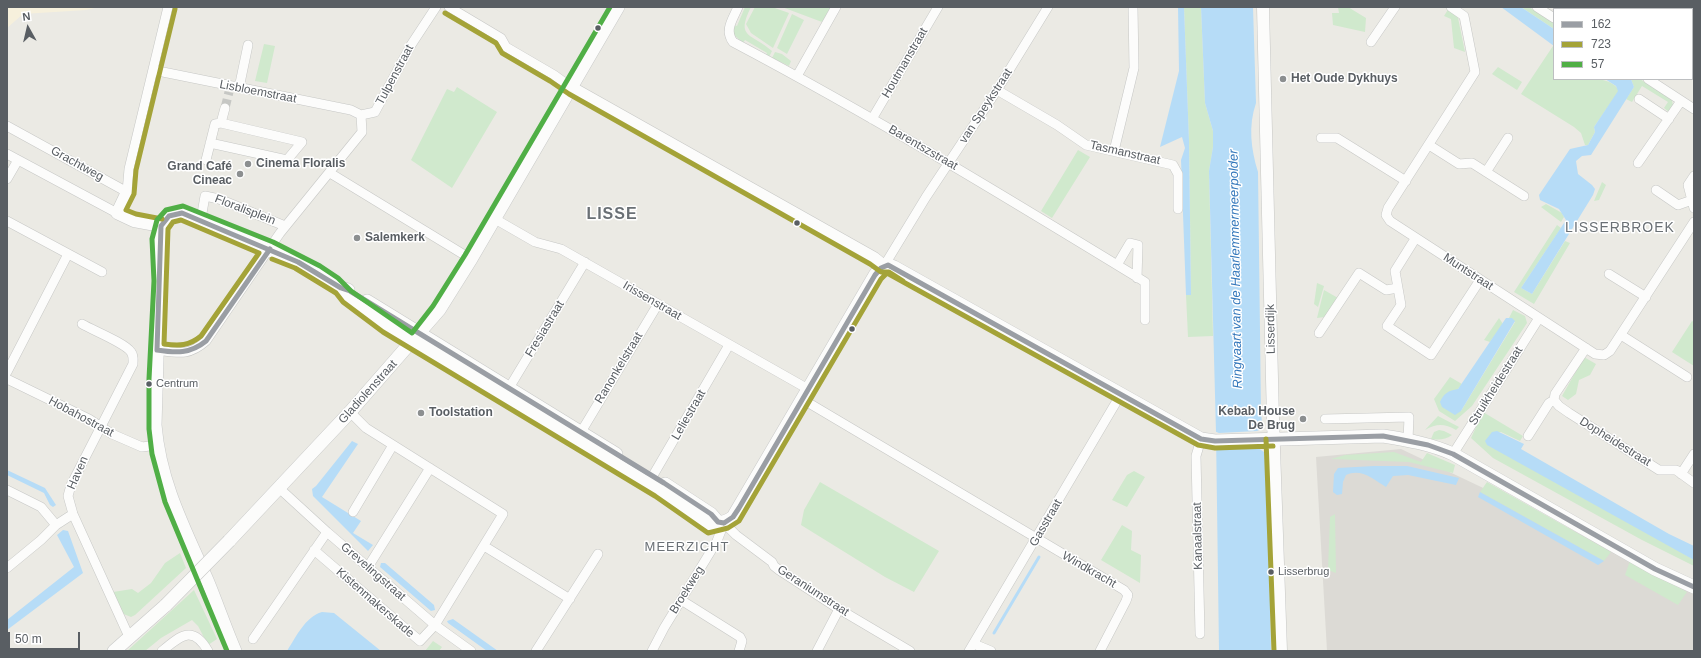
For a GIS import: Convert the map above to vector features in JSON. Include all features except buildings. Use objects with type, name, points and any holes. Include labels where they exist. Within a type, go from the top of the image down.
[{"type":"main road","name":"Gladiolenstraat","points":[[114,651],[130,639],[166,606],[229,541],[350,412],[417,338],[439,310],[472,259],[618,7]]},
{"type":"main road","points":[[235,651],[173,504],[164,479],[157,445],[157,350],[161,226],[165,220],[175,213],[182,213],[201,220],[298,262],[341,288],[347,296],[650,480]]},
{"type":"main road","points":[[884,266],[890,265],[894,267],[1201,439],[1215,442],[1376,436],[1408,440],[1438,447],[1453,454],[1655,569],[1694,587]]},
{"type":"main road","name":"Broekweg","points":[[721,522],[733,517],[736,513],[875,275],[884,266]]},
{"type":"main road","points":[[507,392],[581,432],[650,480],[710,526],[721,522]]},
{"type":"street","points":[[117,213],[127,192],[129,169],[168,7]]},
{"type":"street","name":"Tulpenstraat","points":[[361,115],[375,112],[411,45],[436,7]]},
{"type":"street","points":[[449,7],[501,38],[506,47],[554,75],[572,88],[884,266]]},
{"type":"street","name":"Barentszstraat","points":[[738,7],[728,29],[728,35],[733,42],[797,76],[948,162],[1137,278]]},
{"type":"street","points":[[797,76],[836,7]]},
{"type":"street","name":"Houtmanstraat","points":[[872,119],[938,7]]},
{"type":"street","points":[[1114,151],[1134,68],[1133,7]]},
{"type":"street","name":"Lisserdijk","points":[[1263,7],[1268,439],[1280,651]]},
{"type":"street","points":[[1371,42],[1395,7]]},
{"type":"street","name":"Muntstraat","points":[[1451,7],[1464,16],[1475,72],[1388,208],[1386,215],[1390,221],[1595,354],[1604,355],[1610,351],[1621,335],[1694,222]]},
{"type":"street","points":[[1537,7],[1553,17]]},
{"type":"street","name":"van Speykstraat","points":[[884,266],[948,162],[997,90],[1044,8]]},
{"type":"street","points":[[232,89],[248,45]]},
{"type":"street","name":"Lisbloemstraat","points":[[153,70],[232,89],[351,110],[361,115]]},
{"type":"street","points":[[1650,80],[1694,109]]},
{"type":"street","name":"Tasmanstraat","points":[[997,90],[1057,125],[1086,145],[1173,165],[1178,174],[1178,209]]},
{"type":"street","points":[[1640,99],[1669,119]]},
{"type":"street","points":[[1638,163],[1681,101]]},
{"type":"street","points":[[221,123],[225,108]]},
{"type":"street","points":[[157,350],[180,353],[195,350],[206,341],[285,226],[330,173],[362,132],[361,115]]},
{"type":"street","points":[[206,160],[210,143],[215,124],[221,123],[302,142],[287,160],[210,143]]},
{"type":"street","name":"Grachtweg","points":[[7,126],[127,192]]},
{"type":"street","points":[[1321,138],[1337,138],[1406,181]]},
{"type":"street","points":[[1486,172],[1508,138]]},
{"type":"street","points":[[1429,145],[1459,164],[1472,163],[1524,196]]},
{"type":"street","points":[[7,154],[134,221],[161,226]]},
{"type":"street","points":[[7,180],[18,160]]},
{"type":"street","points":[[330,173],[472,259]]},
{"type":"street","points":[[1656,190],[1678,205],[1693,204],[1688,185],[1694,176]]},
{"type":"street","name":"Floralisplein","points":[[201,220],[205,196],[219,199],[285,226]]},
{"type":"street","name":"Irissenstraat","points":[[495,219],[535,242],[560,249],[585,262],[729,345],[1036,539]]},
{"type":"street","points":[[7,221],[102,272]]},
{"type":"street","points":[[1415,238],[1395,271],[1400,305],[1387,326],[1431,355],[1480,280]]},
{"type":"street","points":[[1116,265],[1130,243],[1138,245],[1137,278],[1145,282],[1145,320]]},
{"type":"street","points":[[7,372],[68,254]]},
{"type":"street","name":"Fresiastraat","points":[[507,392],[585,262]]},
{"type":"street","points":[[1318,333],[1359,273],[1386,290],[1398,288]]},
{"type":"street","points":[[1609,274],[1646,297]]},
{"type":"street","name":"Ranonkelstraat","points":[[581,432],[658,304]]},
{"type":"street","name":"Struikheidestraat","points":[[1453,454],[1539,318]]},
{"type":"street","name":"Haven","points":[[82,324],[125,346],[132,353],[133,364],[71,485],[68,496],[73,514],[130,639]]},
{"type":"street","points":[[1621,335],[1687,377]]},
{"type":"street","name":"Leliestraat","points":[[650,480],[729,345]]},
{"type":"street","points":[[1528,436],[1549,402],[1554,400],[1555,394],[1586,348]]},
{"type":"street","name":"Hobahostraat","points":[[7,379],[142,447],[157,445]]},
{"type":"street","name":"Gasstraat","points":[[972,647],[1121,394]]},
{"type":"street","name":"Dopheidestraat","points":[[1554,400],[1559,406],[1569,413],[1659,470],[1676,470],[1694,483]]},
{"type":"street","points":[[350,412],[366,428],[503,514],[435,625]]},
{"type":"street","points":[[1325,419],[1409,417],[1408,440]]},
{"type":"street","name":"Kanaalstraat","points":[[1200,634],[1196,456],[1201,439]]},
{"type":"street","points":[[353,512],[393,445]]},
{"type":"street","points":[[1681,474],[1694,454]]},
{"type":"street","points":[[368,567],[430,468]]},
{"type":"street","name":"Grevelingstraat","points":[[279,488],[327,532],[435,625],[469,651]]},
{"type":"street","points":[[7,490],[41,507],[56,525]]},
{"type":"street","points":[[7,568],[56,525],[73,514]]},
{"type":"street","name":"Broekweg","points":[[652,651],[717,541],[721,522]]},
{"type":"street","name":"Geraniumstraat","points":[[721,522],[772,562],[779,570],[839,609],[910,651]]},
{"type":"street","points":[[253,639],[327,532]]},
{"type":"street","name":"Windkracht","points":[[1036,539],[1124,590],[1128,595],[1100,651]]},
{"type":"street","points":[[484,546],[570,599]]},
{"type":"street","name":"Kistenmakerskade","points":[[314,550],[420,641],[435,625]]},
{"type":"street","points":[[536,651],[598,554]]},
{"type":"street","points":[[681,600],[740,637],[742,641],[739,651]]},
{"type":"street","points":[[817,651],[839,609]]},
{"type":"street","points":[[162,651],[176,639],[190,634],[197,637],[208,651]]},
{"type":"street","points":[[972,647],[991,651]]},
{"type":"shaded area","points":[[7,7],[99,7],[86,10],[23,14],[7,28]]},
{"type":"shaded area","points":[[1401,449],[1694,588],[1694,651],[1327,651],[1316,457]]},
{"type":"green space","points":[[745,7],[751,7],[746,17],[745,30],[752,38],[765,45],[772,51],[769,57],[766,55],[767,53],[745,40],[743,43],[732,33],[734,25],[737,26]]},
{"type":"green space","points":[[755,7],[772,7],[789,13],[773,48],[751,33],[746,24]]},
{"type":"green space","points":[[782,7],[831,7],[822,22]]},
{"type":"green space","points":[[1184,7],[1201,7],[1205,103],[1213,131],[1213,147],[1209,171],[1213,336],[1188,337],[1186,295],[1191,294],[1189,141]]},
{"type":"green space","points":[[1338,7],[1348,7],[1366,18],[1365,32],[1333,25],[1332,13],[1339,13]]},
{"type":"green space","points":[[1521,7],[1529,7],[1553,22],[1553,28]]},
{"type":"green space","points":[[1449,8],[1457,13],[1465,52],[1454,48],[1451,19],[1444,16]]},
{"type":"green space","points":[[792,14],[804,20],[787,54],[777,48]]},
{"type":"green space","points":[[264,44],[275,46],[267,83],[255,81]]},
{"type":"green space","points":[[1553,46],[1553,80],[1602,80],[1615,85],[1619,91],[1594,127],[1595,132],[1588,145],[1585,145],[1581,133],[1574,127],[1521,94]]},
{"type":"green space","points":[[775,52],[782,54],[791,61],[789,66],[772,58]]},
{"type":"green space","points":[[1498,67],[1522,82],[1517,90],[1492,74]]},
{"type":"green space","points":[[1631,80],[1642,80],[1672,100],[1673,106],[1669,112],[1664,108],[1668,102],[1642,86],[1632,102],[1626,99],[1634,87]]},
{"type":"green space","points":[[457,87],[497,112],[452,188],[411,160],[447,89],[454,92]]},
{"type":"green space","points":[[1078,150],[1090,157],[1052,218],[1041,211]]},
{"type":"green space","points":[[1602,182],[1606,185],[1599,200],[1594,201]]},
{"type":"green space","points":[[1546,204],[1562,213],[1564,217],[1561,222],[1541,207]]},
{"type":"green space","points":[[1557,225],[1561,228],[1521,288],[1532,294],[1565,241],[1570,243],[1534,304],[1514,292]]},
{"type":"green space","points":[[1317,283],[1324,286],[1318,307],[1314,304]]},
{"type":"green space","points":[[1324,290],[1338,298],[1325,317],[1317,318]]},
{"type":"green space","points":[[1513,310],[1525,316],[1527,323],[1472,406],[1455,421],[1439,411],[1434,399],[1450,377],[1462,384],[1458,389],[1461,411],[1515,322],[1509,318]]},
{"type":"green space","points":[[1499,318],[1503,324],[1490,342],[1484,340]]},
{"type":"green space","points":[[1692,321],[1694,322],[1694,366],[1672,352]]},
{"type":"green space","points":[[1584,357],[1596,364],[1590,375],[1579,380],[1576,394],[1568,400],[1562,396]]},
{"type":"green space","points":[[1483,412],[1523,436],[1520,441],[1501,432],[1492,432],[1694,560],[1694,566],[1642,540],[1493,458],[1471,438]]},
{"type":"green space","points":[[1438,416],[1459,427],[1456,430],[1448,426],[1437,425],[1425,430]]},
{"type":"green space","points":[[1439,430],[1452,435],[1447,438],[1437,440],[1431,439],[1434,432]]},
{"type":"green space","points":[[1394,452],[1421,462],[1427,453],[1455,465],[1453,473],[1409,462],[1331,459],[1345,455]]},
{"type":"green space","points":[[1134,471],[1145,477],[1127,507],[1112,500],[1127,475]]},
{"type":"green space","points":[[820,482],[939,551],[914,592],[885,577],[801,525],[804,510]]},
{"type":"green space","points":[[1487,482],[1611,552],[1604,561],[1480,492]]},
{"type":"green space","points":[[1335,514],[1336,573],[1328,570],[1330,517]]},
{"type":"green space","points":[[1122,525],[1132,531],[1131,550],[1141,555],[1140,583],[1101,560]]},
{"type":"green space","points":[[180,553],[186,568],[135,615],[131,617],[121,613],[113,592],[132,589],[138,593],[151,583],[165,563]]},
{"type":"green space","points":[[1630,561],[1687,592],[1678,605],[1625,575]]},
{"type":"green space","points":[[194,590],[217,639],[208,645],[198,626],[192,620],[161,638],[145,651],[127,651]]},
{"type":"green space","points":[[433,641],[442,647],[439,651],[425,651]]},
{"type":"water","points":[[1178,7],[1184,7],[1189,141],[1191,295],[1186,295],[1181,160],[1185,148],[1182,137],[1160,147],[1179,71]]},
{"type":"water","name":"Ringvaart van de Haarlemmermeerpolder","points":[[1201,7],[1253,7],[1256,103],[1252,120],[1251,138],[1258,172],[1261,411],[1268,499],[1271,651],[1219,651],[1216,432],[1209,171],[1213,147],[1213,131],[1205,103]]},
{"type":"water","points":[[1501,7],[1521,7],[1553,28],[1553,45]]},
{"type":"water","points":[[1607,80],[1631,80],[1634,87],[1591,155],[1582,156],[1576,161],[1578,174],[1595,189],[1593,195],[1532,294],[1521,288],[1566,220],[1559,209],[1540,200],[1539,195],[1570,149],[1588,145],[1595,132],[1594,127],[1618,91],[1616,86]]},
{"type":"water","points":[[1506,318],[1512,318],[1515,321],[1461,411],[1455,415],[1442,407],[1440,402],[1443,396],[1458,389]]},
{"type":"water","points":[[1497,431],[1524,444],[1521,449],[1669,534],[1694,546],[1694,560],[1487,445],[1485,441],[1492,432]]},
{"type":"water","points":[[352,441],[358,444],[322,497],[361,521],[353,533],[373,545],[368,551],[313,496],[312,489]]},
{"type":"water","points":[[1407,466],[1459,478],[1456,485],[1408,475],[1393,476],[1386,487],[1367,475],[1351,473],[1346,475],[1343,482],[1342,494],[1337,495],[1333,492],[1334,474],[1338,468]]},
{"type":"water","points":[[7,470],[45,488],[56,505],[53,507],[50,505],[44,493],[7,475]]},
{"type":"water","points":[[1480,492],[1604,561],[1598,565],[1478,497]]},
{"type":"water","points":[[63,530],[68,531],[83,573],[7,630],[7,620],[74,567],[57,535]]},
{"type":"water","points":[[381,563],[385,563],[434,605],[435,610],[431,611],[380,567]]},
{"type":"water","points":[[322,612],[334,613],[381,651],[287,651],[306,623],[311,618]]},
{"type":"water","points":[[453,619],[498,651],[487,651],[448,623],[447,621]]},
{"type":"pier","points":[[1263,428],[1264,452],[1258,448],[1213,449],[1214,431],[1219,433],[1257,431]]},
{"type":"waterway","points":[[994,633],[1039,557]]},
{"type":"tunnel","points":[[225,108],[229,92]]},
{"type":"transit line","name":"57","points":[[227,651],[165,502],[152,454],[149,429],[149,379],[154,281],[152,239],[157,220],[166,210],[183,206],[273,242],[320,266],[338,278],[351,291],[412,333],[433,306],[465,255],[610,7]]},
{"type":"transit line","name":"723","points":[[162,219],[136,214],[126,210],[134,194],[136,170],[175,9]]},
{"type":"transit line","name":"723","points":[[445,13],[496,43],[502,53],[569,94],[870,264],[881,272],[889,272],[903,281]]},
{"type":"transit line","name":"162","points":[[157,350],[161,226],[169,216],[182,213],[298,262],[341,288],[350,291],[664,483],[711,514],[718,522],[724,523]]},
{"type":"transit line","name":"723","points":[[181,220],[259,253],[201,336],[192,342],[179,345],[169,345],[164,344],[168,229],[173,222],[181,220]]},
{"type":"transit line","name":"162","points":[[157,350],[183,352],[206,341],[270,249]]},
{"type":"transit line","name":"723","points":[[272,259],[295,268],[336,293],[343,302],[383,332],[655,496],[708,533],[728,528],[739,521],[881,279],[887,273],[1198,445],[1215,448],[1273,446]]},
{"type":"transit line","name":"162","points":[[724,523],[733,517],[739,508],[875,275],[881,268],[888,265],[1201,439],[1215,441],[1383,436],[1428,445],[1453,454],[1655,569],[1694,587]]},
{"type":"transit line","name":"723","points":[[1266,439],[1274,651]]},
{"type":"place","name":"Het Oude Dykhuys","points":[[1283,79]]},
{"type":"place","name":"Cinema Floralis","points":[[248,164]]},
{"type":"place","name":"Grand Café Cineac","points":[[240,174]]},
{"type":"place","name":"Salemkerk","points":[[357,238]]},
{"type":"place","name":"Centrum","points":[[149,384]]},
{"type":"place","name":"Toolstation","points":[[421,413]]},
{"type":"place","name":"Kebab House De Brug","points":[[1303,419]]},
{"type":"place","name":"Lisserbrug","points":[[1271,572]]},
{"type":"district","name":"LISSE","points":[[612,215]]},
{"type":"district","name":"LISSERBROEK","points":[[1620,228]]},
{"type":"district","name":"MEERZICHT","points":[[687,547]]}]
